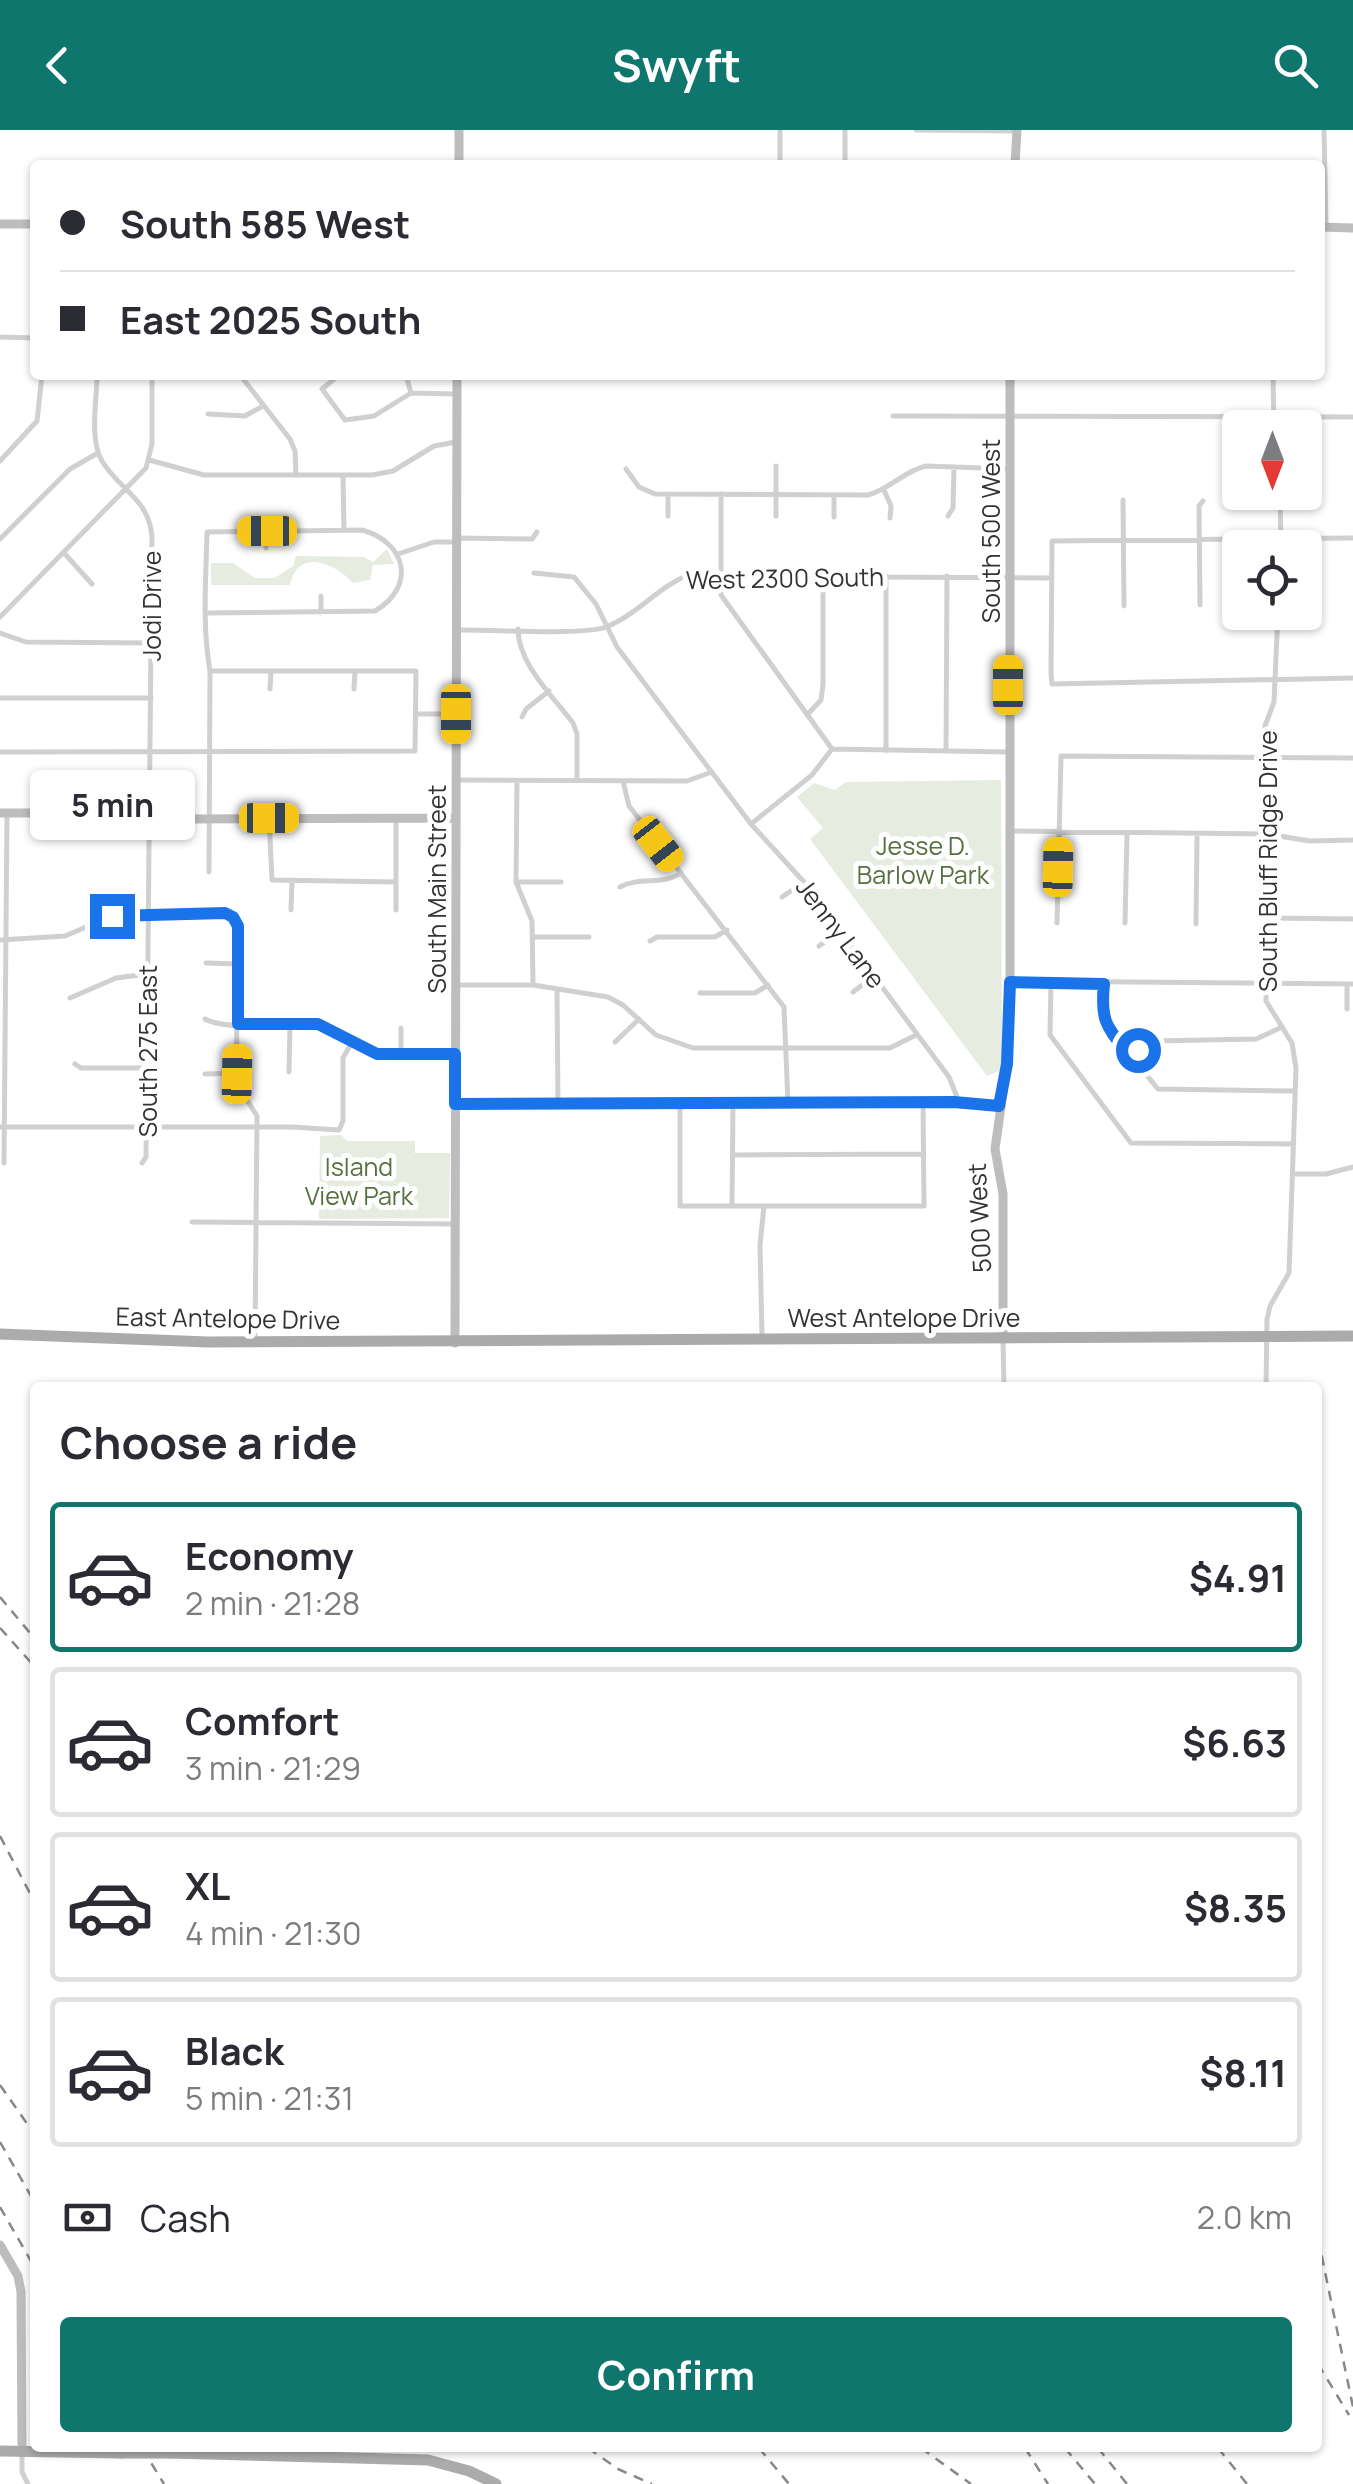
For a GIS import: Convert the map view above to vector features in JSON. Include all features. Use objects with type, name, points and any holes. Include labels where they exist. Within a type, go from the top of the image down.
[{"type":"main road","name":"East Antelope Drive","points":[[0,1334],[255,1342],[454,1342]]},
{"type":"main road","name":"West Antelope Drive","points":[[454,1342],[1353,1336]]},
{"type":"main road","points":[[0,2452],[409,2459],[455,2466],[496,2484]]},
{"type":"street","points":[[459,130],[459,160]]},
{"type":"street","points":[[780,130],[780,160]]},
{"type":"street","points":[[846,130],[846,160]]},
{"type":"street","points":[[1324,130],[1324,160]]},
{"type":"street","points":[[916,131],[1017,131],[1015,160]]},
{"type":"street","points":[[0,224],[30,224]]},
{"type":"street","points":[[1325,228],[1353,228]]},
{"type":"street","points":[[0,338],[30,338]]},
{"type":"street","points":[[0,460],[37,421],[41,380]]},
{"type":"street","points":[[0,539],[70,469],[98,453],[97,380]]},
{"type":"street","points":[[0,616],[129,489],[149,460],[152,380]]},
{"type":"street","points":[[245,380],[290,439],[296,475]]},
{"type":"street","points":[[332,380],[322,389],[345,420],[374,416],[411,393],[456,394]]},
{"type":"street","points":[[407,380],[411,393]]},
{"type":"street","name":"South Main Street","points":[[454,1342],[457,380]]},
{"type":"street","name":"South 500 West","points":[[1008,1048],[1010,380]]},
{"type":"street","points":[[1273,380],[1274,410]]},
{"type":"street","points":[[208,414],[245,416],[264,406]]},
{"type":"street","points":[[893,416],[1222,417]]},
{"type":"street","points":[[1322,417],[1353,417]]},
{"type":"street","points":[[149,460],[204,475],[382,474],[402,466],[417,453],[456,442]]},
{"type":"street","name":"Jodi Drive","points":[[98,453],[104,465],[145,507],[151,525],[148,817]]},
{"type":"street","points":[[776,466],[776,516]]},
{"type":"street","points":[[948,516],[954,508],[954,467]]},
{"type":"street","points":[[626,469],[639,486],[655,494],[868,495],[884,490],[915,468],[1010,469]]},
{"type":"street","points":[[343,475],[344,530]]},
{"type":"street","points":[[884,490],[891,506],[890,518]]},
{"type":"street","points":[[668,494],[668,516]]},
{"type":"street","points":[[722,494],[722,595],[832,748],[1008,752]]},
{"type":"street","points":[[834,495],[834,517]]},
{"type":"street","points":[[1123,500],[1124,606]]},
{"type":"street","points":[[1200,605],[1199,506],[1203,501]]},
{"type":"street","points":[[206,613],[360,613],[386,604],[401,582],[398,554],[381,535],[344,530],[207,532],[206,613],[210,670],[208,872]]},
{"type":"street","points":[[266,548],[267,531]]},
{"type":"street","points":[[398,554],[416,546],[456,540],[532,539],[537,532]]},
{"type":"street","points":[[1322,538],[1353,538]]},
{"type":"street","points":[[1222,539],[1052,540],[1052,684],[1353,678]]},
{"type":"street","points":[[64,553],[92,584]]},
{"type":"street","name":"Jenny Lane","points":[[534,574],[574,577],[596,604],[617,648],[750,824],[804,882],[949,1076],[959,1102]]},
{"type":"street","name":"West 2300 South","points":[[456,630],[594,630],[633,612],[668,584],[686,576],[1053,578]]},
{"type":"street","points":[[808,716],[822,700],[823,576]]},
{"type":"street","points":[[886,576],[886,751]]},
{"type":"street","points":[[946,752],[947,576]]},
{"type":"street","points":[[320,596],[321,613]]},
{"type":"street","points":[[518,629],[518,643],[525,658],[577,734],[577,780]]},
{"type":"street","name":"South Bluff Ridge Drive","points":[[1266,1382],[1270,1306],[1289,1273],[1296,1091],[1296,1054],[1270,1010],[1266,984],[1264,726],[1274,702],[1277,630]]},
{"type":"street","points":[[0,632],[26,642],[151,643]]},
{"type":"street","points":[[0,752],[415,751],[416,671],[210,670]]},
{"type":"street","points":[[270,690],[271,671]]},
{"type":"street","points":[[354,689],[355,671]]},
{"type":"street","points":[[522,718],[526,709],[549,691]]},
{"type":"street","points":[[0,698],[151,698]]},
{"type":"street","points":[[416,714],[456,714]]},
{"type":"street","points":[[750,824],[812,775],[832,748]]},
{"type":"street","points":[[1057,923],[1061,756],[1353,758]]},
{"type":"street","points":[[456,780],[687,781],[712,772]]},
{"type":"street","points":[[517,780],[516,882],[532,921],[533,985]]},
{"type":"street","points":[[623,781],[629,806],[768,984],[788,1017],[788,1103]]},
{"type":"street","points":[[4,1163],[3,813],[456,818]]},
{"type":"street","name":"South 275 East","points":[[142,1163],[146,1157],[148,817]]},
{"type":"street","points":[[269,818],[272,880],[396,882]]},
{"type":"street","points":[[396,818],[396,910]]},
{"type":"street","points":[[1009,831],[1266,834],[1310,842],[1353,840]]},
{"type":"street","points":[[1126,924],[1127,834]]},
{"type":"street","points":[[1196,835],[1196,924]]},
{"type":"street","points":[[620,886],[628,882],[669,882],[681,874]]},
{"type":"street","points":[[291,910],[292,881]]},
{"type":"street","points":[[516,882],[561,882]]},
{"type":"street","points":[[782,896],[804,882]]},
{"type":"street","points":[[3,940],[54,938],[112,916],[225,913],[233,917],[238,926],[237,1084],[254,1108],[256,1127],[255,1342]]},
{"type":"street","points":[[1266,918],[1353,919]]},
{"type":"street","points":[[650,941],[657,937],[715,937],[727,930]]},
{"type":"street","points":[[819,946],[840,931]]},
{"type":"street","points":[[533,937],[589,937]]},
{"type":"street","points":[[206,964],[238,964]]},
{"type":"street","points":[[70,998],[116,978],[147,974]]},
{"type":"street","points":[[853,992],[874,976]]},
{"type":"street","points":[[1010,982],[1350,984],[1347,1009]]},
{"type":"street","points":[[1051,982],[1050,1034],[1132,1143],[1294,1144]]},
{"type":"street","points":[[700,993],[755,993],[768,984]]},
{"type":"street","points":[[1104,984],[1102,1018],[1158,1088],[1296,1091]]},
{"type":"street","points":[[455,985],[533,985],[608,997],[656,1035],[694,1048],[890,1048],[917,1034]]},
{"type":"street","points":[[557,990],[558,1104]]},
{"type":"street","points":[[205,1019],[210,1023],[329,1027],[370,1052],[455,1054]]},
{"type":"street","points":[[615,1042],[639,1020]]},
{"type":"street","points":[[289,1072],[290,1024]]},
{"type":"street","points":[[401,1028],[401,1054]]},
{"type":"street","points":[[1130,1056],[1153,1041],[1256,1040],[1281,1028]]},
{"type":"street","points":[[3,1126],[339,1130],[343,1121],[343,1058],[352,1042]]},
{"type":"street","name":"500 West","points":[[1004,1382],[1003,1194],[995,1148],[1008,1048]]},
{"type":"street","points":[[75,1064],[81,1068],[147,1068]]},
{"type":"street","points":[[205,1074],[237,1074]]},
{"type":"street","points":[[680,1103],[680,1206],[924,1206],[924,1102]]},
{"type":"street","points":[[455,1104],[959,1102],[999,1106]]},
{"type":"street","points":[[732,1206],[733,1103]]},
{"type":"street","points":[[732,1155],[922,1154]]},
{"type":"street","points":[[1294,1174],[1326,1174],[1353,1167]]},
{"type":"street","points":[[762,1341],[760,1245],[764,1206]]},
{"type":"street","points":[[192,1222],[455,1224]]},
{"type":"street","points":[[0,2244],[21,2290],[22,2472],[28,2484]]},
{"type":"green space","points":[[387,549],[394,564],[373,565],[370,580],[353,583],[327,565],[309,562],[294,573],[290,585],[211,585],[211,563],[233,563],[255,578],[275,578],[293,566],[296,556],[364,557],[373,562]]},
{"type":"green space","name":"Jesse D. Barlow Park","points":[[1001,780],[1002,1070],[987,1076],[810,839],[823,828],[797,797],[814,783],[835,790],[846,782]]},
{"type":"green space","name":"Island View Park","points":[[341,1135],[348,1141],[415,1141],[415,1153],[450,1153],[449,1218],[319,1219],[320,1136]]},
{"type":"railway","points":[[0,1597],[30,1633]]},
{"type":"railway","points":[[0,1628],[30,1661]]},
{"type":"railway","points":[[0,1836],[30,1893]]},
{"type":"railway","points":[[0,2085],[30,2128]]},
{"type":"railway","points":[[0,2142],[30,2194]]},
{"type":"railway","points":[[0,2207],[30,2259]]},
{"type":"railway","points":[[1322,2257],[1353,2407]]},
{"type":"railway","points":[[1322,2371],[1349,2415]]},
{"type":"railway","points":[[144,2452],[164,2484]]},
{"type":"railway","points":[[594,2452],[618,2469],[652,2484]]},
{"type":"railway","points":[[762,2452],[789,2484]]},
{"type":"railway","points":[[927,2452],[971,2484]]},
{"type":"railway","points":[[1028,2452],[1048,2484]]},
{"type":"railway","points":[[1068,2452],[1095,2484]]},
{"type":"railway","points":[[1101,2452],[1127,2484]]},
{"type":"railway","points":[[1221,2452],[1247,2484]]},
{"type":"route","points":[[112,916],[225,913],[233,917],[238,926],[238,1024],[318,1024],[377,1054],[455,1054],[455,1104],[954,1102],[999,1106],[1007,1064],[1010,982],[1104,984],[1104,1023],[1130,1056],[1138,1050]]}]
